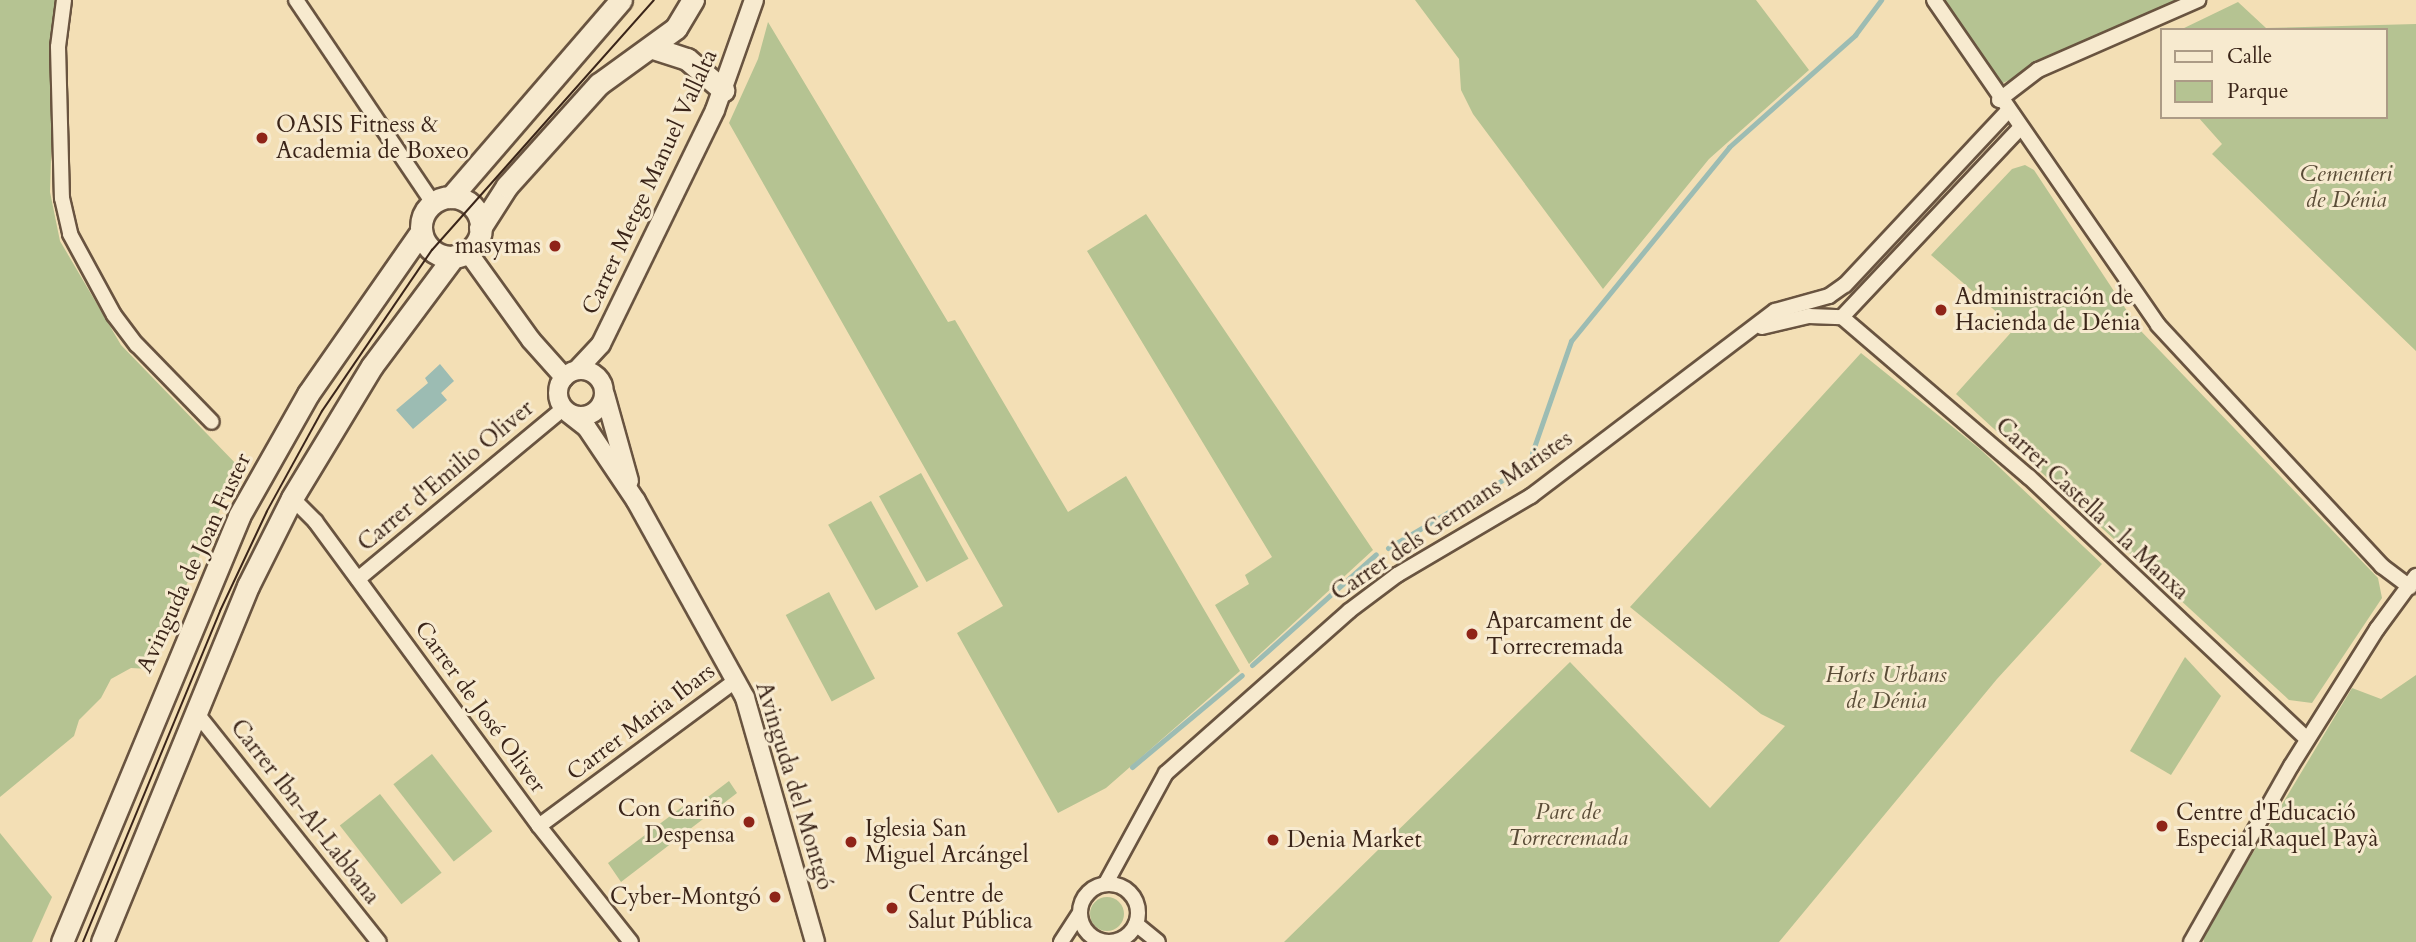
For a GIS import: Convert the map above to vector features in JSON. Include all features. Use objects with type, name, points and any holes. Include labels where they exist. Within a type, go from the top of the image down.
[{"type":"main road","points":[[460,254],[432,250],[421,232],[423,215],[442,200],[619,1]]},
{"type":"main road","points":[[691,4],[688,44],[697,66]]},
{"type":"main road","points":[[102,942],[248,586],[292,498],[372,366],[480,228],[507,186],[599,84],[653,48],[676,28],[691,4]]},
{"type":"main road","points":[[653,48],[697,66],[723,90]]},
{"type":"main road","points":[[442,200],[470,204],[480,228]]},
{"type":"main road","name":"Avinguda de Joan Fuster","points":[[62,942],[239,516],[308,394],[421,232]]},
{"type":"street","points":[[64,0],[58,47],[62,198],[70,234],[114,315],[137,345],[212,422]]},
{"type":"street","points":[[296,0],[442,200]]},
{"type":"street","name":"Carrer Metge Manuel Vallalta","points":[[570,374],[601,344],[723,90],[754,0]]},
{"type":"street","points":[[1934,0],[2144,306],[2181,352],[2382,566],[2413,581],[2377,629],[2307,739],[2190,942]]},
{"type":"street","name":"Carrer dels Germans Maristes","points":[[1106,883],[1166,773],[1349,611],[1405,570],[1531,496],[1775,311],[1829,296],[1845,285],[2038,70],[2197,0]]},
{"type":"street","points":[[1842,317],[2021,127]]},
{"type":"street","points":[[460,254],[531,340],[570,374],[590,372],[604,390],[600,408],[588,416],[565,411],[558,396],[570,374]]},
{"type":"street","name":"Carrer dels Germans Maristes","points":[[1742,336],[1777,320],[1842,317]]},
{"type":"street","name":"Carrer Castella - la Manxa","points":[[1842,317],[2029,477],[2307,739]]},
{"type":"street","name":"Carrer Metge Manuel Vallalta","points":[[601,344],[604,390]]},
{"type":"street","name":"Avinguda del Montgó","points":[[604,390],[636,501]]},
{"type":"street","name":"Avinguda del Montgó","points":[[565,411],[587,428],[636,501],[736,680],[750,714],[815,942]]},
{"type":"street","name":"Carrer d'Emilio Oliver","points":[[358,579],[565,411]]},
{"type":"street","name":"Carrer de José Oliver","points":[[292,498],[358,579],[539,826],[631,942]]},
{"type":"street","name":"Carrer Maria Ibars","points":[[539,826],[736,680]]},
{"type":"street","name":"Carrer Ibn-Al-Labbana","points":[[195,711],[379,942]]},
{"type":"street","points":[[1060,942],[1079,914],[1086,893],[1106,883],[1123,887],[1135,899],[1136,924],[1158,942]]},
{"type":"street","points":[[1079,914],[1086,932],[1104,942],[1115,942],[1136,924]]},
{"type":"green space","points":[[0,0],[63,0],[54,64],[50,192],[60,241],[121,345],[239,467],[149,669],[131,668],[111,679],[101,698],[79,720],[74,736],[0,797]]},
{"type":"green space","points":[[1415,0],[1756,0],[1809,70],[1709,159],[1603,289],[1473,114],[1461,90],[1459,59]]},
{"type":"green space","points":[[1939,0],[2185,0],[2003,83],[1995,82]]},
{"type":"green space","name":"Cementeri de Dénia","points":[[2238,2],[2266,28],[2184,28]]},
{"type":"green space","points":[[768,22],[948,322],[955,320],[1068,512],[1126,476],[1240,671],[1106,788],[1058,813],[957,633],[1003,606],[729,123],[758,59]]},
{"type":"green space","name":"Cementeri de Dénia","points":[[2416,24],[2416,351],[2212,154],[2222,144],[2200,119],[2388,119],[2388,28],[2266,28]]},
{"type":"green space","points":[[2025,165],[2034,170],[2139,329],[2378,578],[2382,598],[2312,703],[2289,700],[1956,394],[2015,328],[1931,255],[2012,169]]},
{"type":"green space","points":[[1146,214],[1373,550],[1249,664],[1215,605],[1249,584],[1245,575],[1272,557],[1087,251]]},
{"type":"green space","points":[[1861,353],[1980,449],[2102,564],[1997,679],[1779,942],[1284,942],[1570,662],[1710,808],[1785,726],[1761,714],[1630,607]]},
{"type":"green space","points":[[921,473],[969,559],[927,582],[879,496]]},
{"type":"green space","points":[[871,501],[919,587],[876,610],[828,525]]},
{"type":"green space","points":[[829,592],[875,679],[832,702],[786,615]]},
{"type":"green space","points":[[2185,657],[2221,696],[2171,775],[2130,751]]},
{"type":"green space","points":[[2416,675],[2416,942],[2204,942],[2203,936],[2352,688],[2381,699]]},
{"type":"green space","points":[[432,754],[492,831],[454,861],[393,784]]},
{"type":"green space","points":[[729,781],[737,793],[621,882],[608,863],[686,804],[696,806]]},
{"type":"green space","points":[[380,794],[442,873],[401,904],[340,825]]},
{"type":"green space","points":[[0,833],[52,897],[32,942],[0,942]]},
{"type":"green space","points":[[1107,897],[1119,902],[1124,914],[1119,926],[1107,931],[1095,926],[1090,914],[1095,902]]},
{"type":"water","points":[[440,364],[454,381],[441,393],[447,400],[413,429],[396,410],[428,383],[425,378]]},
{"type":"waterway","points":[[1532,453],[1571,341],[1729,147],[1855,35],[1881,0]]},
{"type":"waterway","points":[[1388,548],[1521,469]]},
{"type":"waterway","points":[[1252,665],[1376,554]]},
{"type":"waterway","points":[[1132,767],[1242,675]]},
{"type":"tram line","points":[[83,942],[220,611],[267,511],[322,411],[432,250],[654,0]]},
{"type":"place","name":"OASIS Fitness & Academia de Boxeo","points":[[262,138]]},
{"type":"place","name":"masymas","points":[[555,246]]},
{"type":"place","name":"Administración de Hacienda de Dénia","points":[[1941,310]]},
{"type":"place","name":"Aparcament de Torrecremada","points":[[1472,634]]},
{"type":"place","name":"Con Cariño Despensa","points":[[749,822]]},
{"type":"place","name":"Centre d'Educació Especial Raquel Payà","points":[[2162,826]]},
{"type":"place","name":"Denia Market","points":[[1273,840]]},
{"type":"place","name":"Iglesia San Miguel Arcángel","points":[[851,842]]},
{"type":"place","name":"Cyber-Montgó","points":[[775,897]]},
{"type":"place","name":"Centre de Salut Pública","points":[[892,908]]},
{"type":"park label","name":"Horts Urbans de Dénia","points":[[1886,688]]},
{"type":"park label","name":"Parc de Torrecremada","points":[[1568,825]]}]
